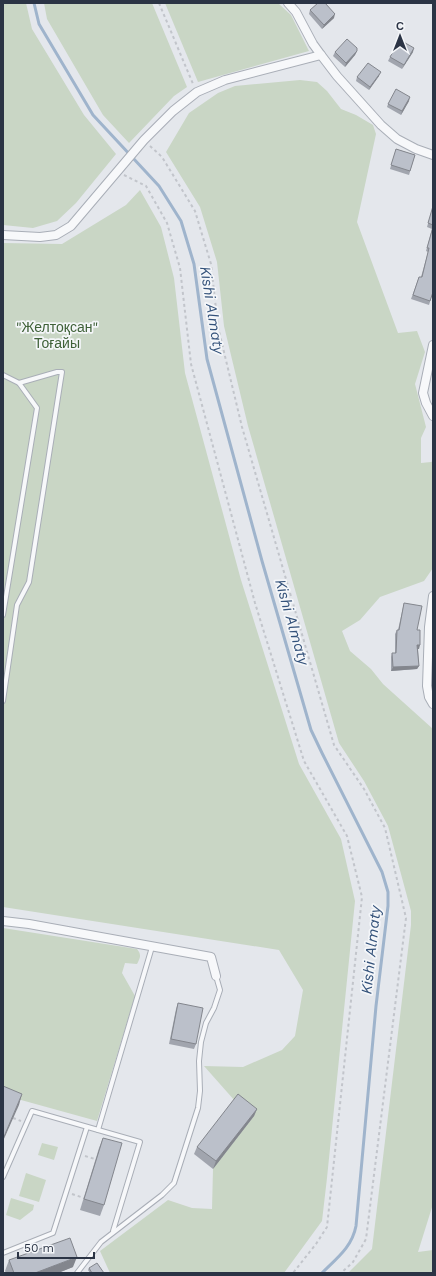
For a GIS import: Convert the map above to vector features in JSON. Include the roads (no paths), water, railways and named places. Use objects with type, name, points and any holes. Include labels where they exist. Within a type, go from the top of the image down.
[{"type":"street","points":[[288,3],[296,12],[313,44],[337,76],[381,125],[397,139],[416,149],[433,155]]},
{"type":"street","points":[[3,235],[40,237],[56,235],[72,226],[116,171],[144,140],[173,111],[197,92],[225,80],[321,55]]},
{"type":"street","points":[[433,345],[423,392],[426,403],[433,416]]},
{"type":"street","points":[[433,596],[429,627],[427,686],[429,697],[433,704]]},
{"type":"street","points":[[3,921],[29,924],[211,957],[216,976]]},
{"type":"lane","points":[[3,701],[17,605],[29,582],[62,372],[57,372],[19,383]]},
{"type":"lane","points":[[3,375],[19,383],[37,408],[3,615]]},
{"type":"lane","points":[[98,1130],[152,947]]},
{"type":"lane","points":[[77,1273],[101,1242],[162,1195],[174,1183],[198,1108],[200,1092],[199,1061],[201,1042],[206,1024],[214,1008],[220,990],[216,976]]},
{"type":"lane","points":[[3,1178],[32,1112],[140,1142],[113,1232]]},
{"type":"lane","points":[[3,1253],[53,1233],[87,1127]]},
{"type":"waterway","name":"Kіshі Almaty","points":[[34,3],[39,24],[93,115],[159,186],[181,221],[194,264],[207,359],[262,561],[311,730],[382,872],[388,892],[388,906],[376,1006],[356,1226],[347,1246],[322,1273]]},
{"type":"park label","name":"\"Желтоқсан\" Тоғайы","points":[[57,336]]}]
